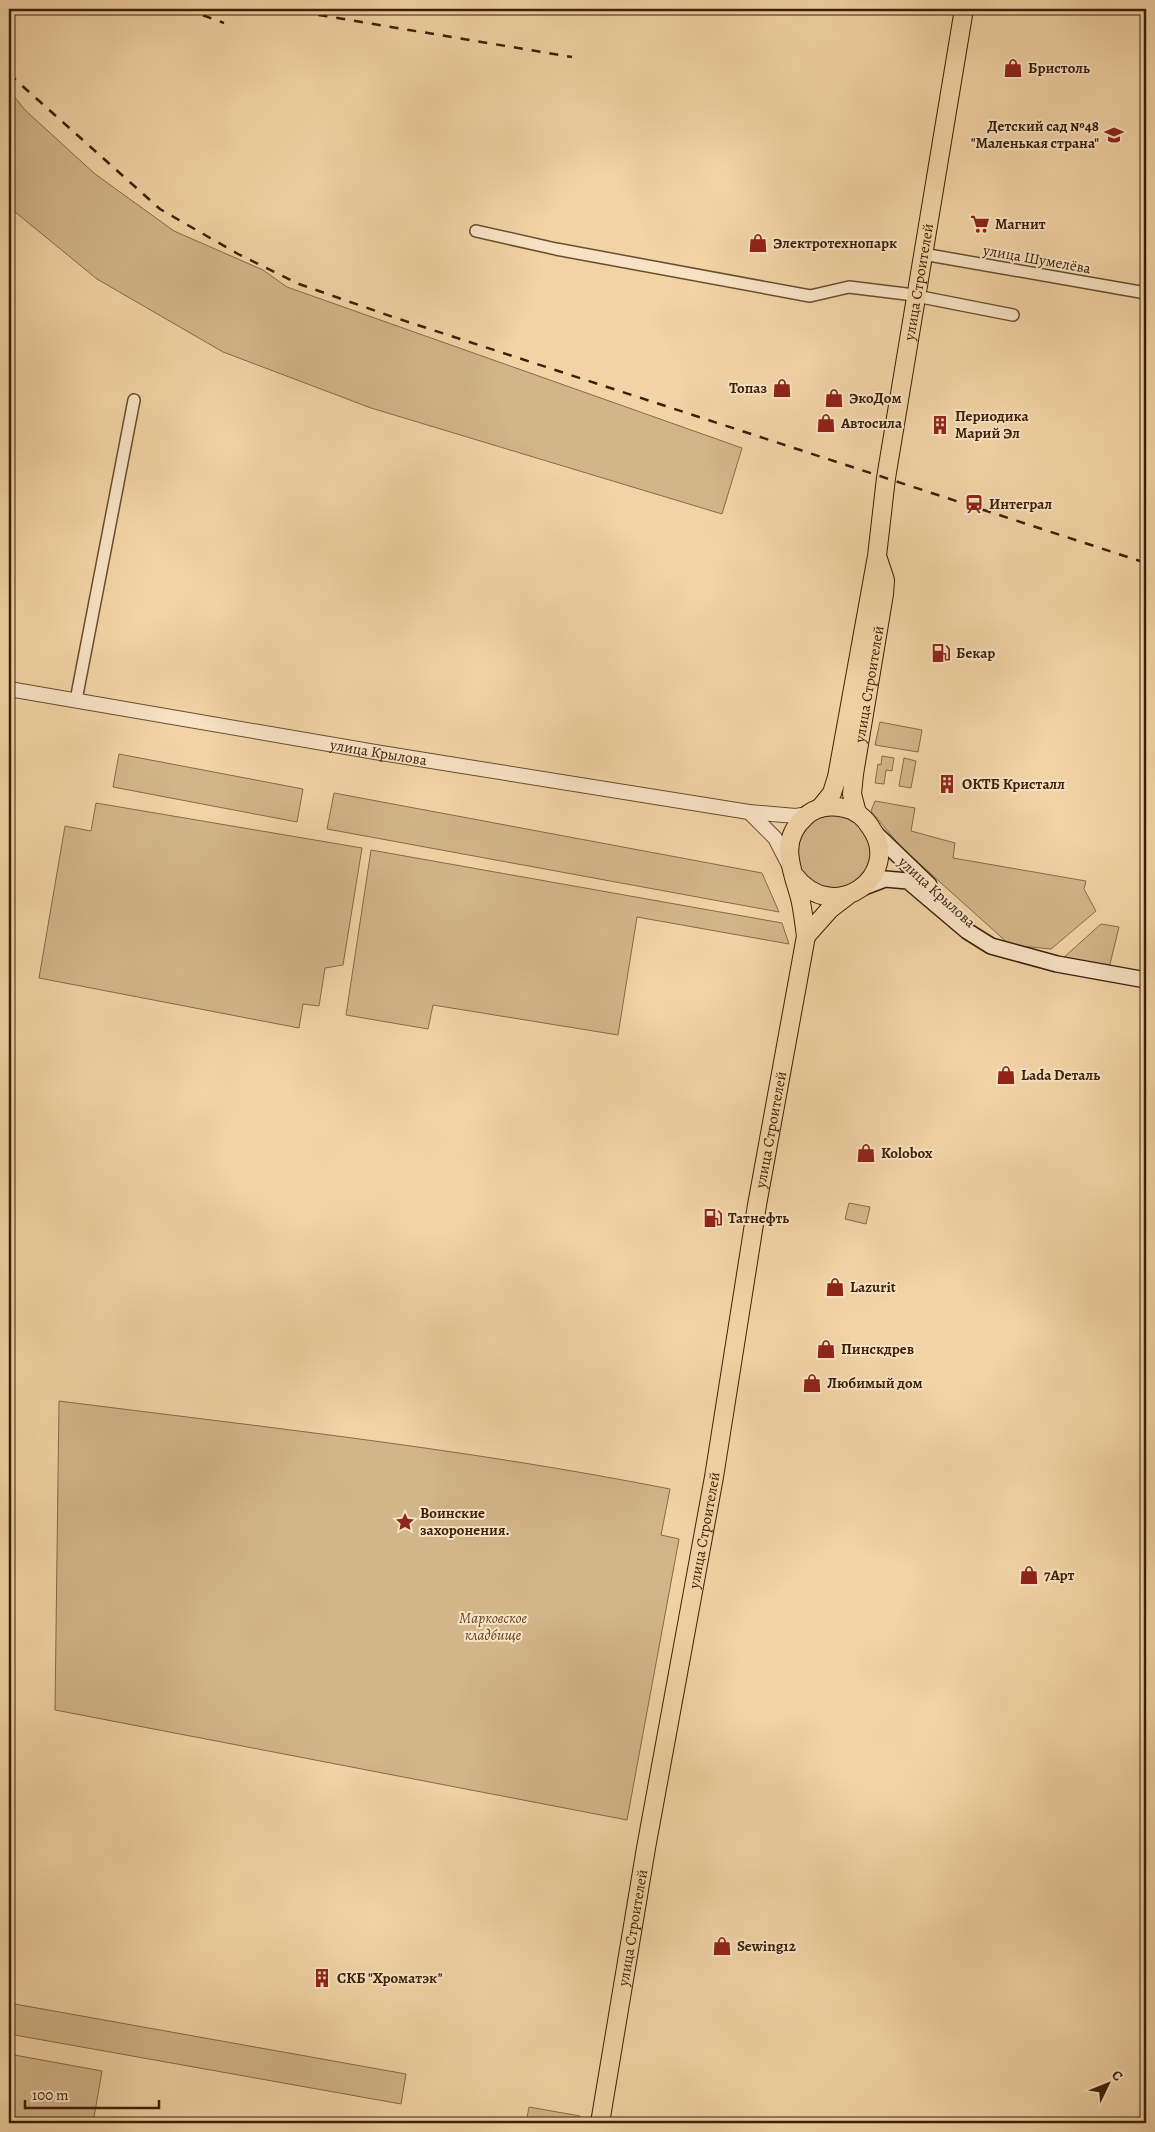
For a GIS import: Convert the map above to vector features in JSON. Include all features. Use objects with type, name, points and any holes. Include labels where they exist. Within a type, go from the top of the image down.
[{"type":"main road","name":"улица Строителей","points":[[600,2123],[646,1848],[714,1477],[757,1205],[806,936],[802,906],[788,851],[790,837],[798,824],[832,793],[837,777],[877,556],[886,478],[964,9]]},
{"type":"main road","name":"улица Строителей","points":[[857,813],[852,794],[854,774],[884,594],[884,580],[877,556]]},
{"type":"main road","points":[[806,936],[830,909],[847,896],[864,887],[878,863],[879,850],[875,834],[857,813],[839,807],[814,811]]},
{"type":"main road","name":"улица Крылова","points":[[875,834],[1001,950]]},
{"type":"main road","points":[[792,871],[811,892],[823,897],[847,896]]},
{"type":"main road","name":"улица Крылова","points":[[864,887],[885,879],[908,881],[967,931],[980,940],[1001,950],[1057,964],[1146,980]]},
{"type":"street","points":[[476,231],[556,249],[810,296],[849,287],[916,296],[1013,315]]},
{"type":"street","name":"улица Шумелёва","points":[[923,254],[1146,293]]},
{"type":"street","points":[[76,700],[134,400]]},
{"type":"street","name":"улица Крылова","points":[[9,689],[749,812],[796,816],[814,811]]},
{"type":"street","points":[[749,812],[775,838],[792,871]]},
{"type":"green space","points":[[9,90],[25,110],[95,174],[174,231],[263,270],[287,287],[742,448],[722,514],[371,408],[223,352],[97,279],[9,207]]},
{"type":"green space","points":[[880,722],[922,730],[918,752],[875,745]]},
{"type":"green space","points":[[119,754],[303,789],[297,822],[113,787]]},
{"type":"green space","points":[[882,756],[894,758],[892,771],[886,770],[884,784],[875,783],[878,764],[881,765]]},
{"type":"green space","points":[[904,758],[916,761],[911,788],[899,786]]},
{"type":"green space","points":[[334,793],[762,873],[779,912],[327,829]]},
{"type":"green space","points":[[875,801],[915,808],[911,831],[955,843],[953,858],[1086,881],[1084,889],[1096,911],[1051,949],[1010,945],[901,847],[871,811]]},
{"type":"green space","points":[[96,803],[362,848],[343,965],[325,968],[319,1006],[303,1004],[299,1028],[39,978],[65,826],[91,831]]},
{"type":"green space","points":[[832,814],[846,817],[858,824],[867,834],[872,851],[869,872],[841,893],[808,885],[796,868],[798,837],[812,821]]},
{"type":"green space","points":[[371,850],[782,923],[789,944],[637,917],[618,1035],[433,1005],[428,1029],[346,1015]]},
{"type":"green space","points":[[1101,924],[1119,927],[1109,968],[1062,959]]},
{"type":"green space","points":[[849,1203],[870,1207],[866,1224],[845,1219]]},
{"type":"green space","name":"Марковское кладбище","points":[[59,1401],[442,1450],[670,1489],[661,1535],[679,1539],[627,1820],[55,1710]]},
{"type":"green space","points":[[9,2003],[406,2074],[401,2104],[9,2034]]},
{"type":"green space","points":[[9,2054],[102,2071],[93,2123],[9,2123]]},
{"type":"green space","points":[[529,2107],[580,2116],[579,2123],[526,2123]]},
{"type":"railway","points":[[186,9],[224,23]]},
{"type":"railway","points":[[283,9],[572,57]]},
{"type":"railway","points":[[9,74],[160,209],[238,254],[299,284],[393,317],[1146,563]]},
{"type":"place","name":"Бристоль","points":[[1013,68]]},
{"type":"place","name":"Детский сад №48 \"Маленькая страна\"","points":[[1114,135]]},
{"type":"place","name":"Магнит","points":[[980,224]]},
{"type":"place","name":"Электротехнопарк","points":[[758,243]]},
{"type":"place","name":"Топаз","points":[[782,388]]},
{"type":"place","name":"ЭкоДом","points":[[834,398]]},
{"type":"place","name":"Автосила","points":[[826,423]]},
{"type":"place","name":"Периодика Марий Эл","points":[[940,425]]},
{"type":"place","name":"Интеграл","points":[[974,504]]},
{"type":"place","name":"Бекар","points":[[941,653]]},
{"type":"place","name":"ОКТБ Кристалл","points":[[947,784]]},
{"type":"place","name":"Lada Dеталь","points":[[1006,1075]]},
{"type":"place","name":"Kolobox","points":[[866,1153]]},
{"type":"place","name":"Татнефть","points":[[713,1218]]},
{"type":"place","name":"Lazurit","points":[[835,1287]]},
{"type":"place","name":"Пинскдрев","points":[[826,1349]]},
{"type":"place","name":"Любимый дом","points":[[812,1383]]},
{"type":"place","name":"Воинские захоронения.","points":[[405,1522]]},
{"type":"place","name":"7Арт","points":[[1029,1575]]},
{"type":"place","name":"Sewing12","points":[[722,1946]]},
{"type":"place","name":"СКБ \"Хроматэк\"","points":[[322,1978]]}]
